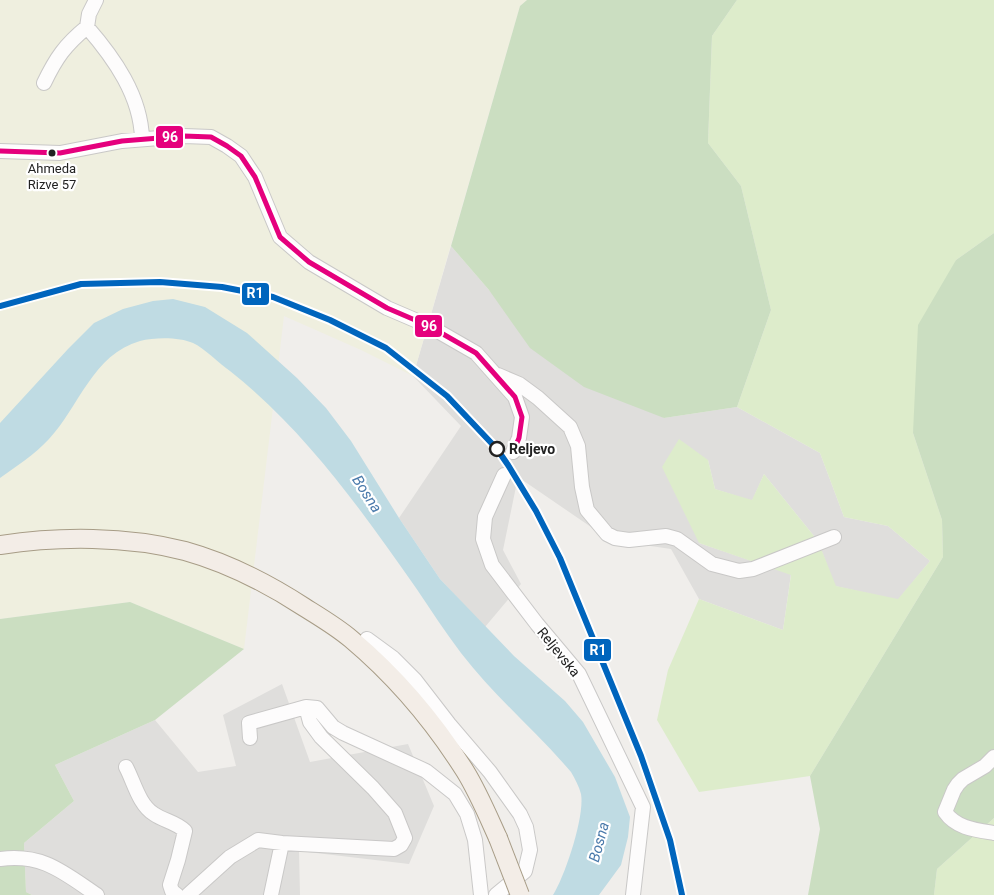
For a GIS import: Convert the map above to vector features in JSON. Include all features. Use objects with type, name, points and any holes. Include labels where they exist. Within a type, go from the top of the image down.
[{"type":"main road","points":[[0,545],[47,540],[98,539],[183,551],[246,573],[350,637],[406,692],[465,771],[498,838],[520,895]]},
{"type":"street","points":[[44,83],[62,50],[87,27],[89,14],[96,0]]},
{"type":"street","points":[[87,27],[112,58],[126,80],[142,128],[142,139]]},
{"type":"street","points":[[0,151],[60,153],[122,141],[184,136],[211,137],[227,146],[240,156],[255,177],[280,237],[309,262],[387,308],[429,326],[476,353],[515,397],[522,417],[520,438],[513,452]]},
{"type":"street","points":[[495,374],[519,384],[538,398],[570,428],[578,446],[582,487],[587,510],[607,534],[615,538],[629,540],[666,536],[677,539],[712,564],[739,571],[753,570],[834,537]]},
{"type":"street","name":"Reljevska","points":[[504,475],[485,517],[483,539],[492,565],[537,624],[579,674],[643,808],[634,895]]},
{"type":"street","points":[[367,639],[393,658],[415,680],[490,772],[520,814],[526,827],[530,850],[525,871],[496,895]]},
{"type":"street","points":[[188,895],[230,857],[258,840],[394,849],[401,845],[405,838],[395,813],[321,736],[310,722],[306,707]]},
{"type":"street","points":[[250,738],[249,723],[306,707],[317,708],[333,727],[343,733],[426,771],[455,794],[467,814],[475,840],[481,895]]},
{"type":"street","points":[[994,757],[985,766],[958,784],[945,812],[957,824],[994,833]]},
{"type":"street","points":[[126,767],[149,811],[159,818],[181,827],[185,831],[170,885],[177,895]]},
{"type":"street","points":[[271,895],[282,843]]},
{"type":"street","points":[[0,859],[15,857],[41,861],[61,870],[97,895]]},
{"type":"shaded area","points":[[451,246],[489,290],[664,418],[737,407],[820,453],[844,517],[888,526],[930,561],[898,600],[835,586],[818,541],[764,474],[752,501],[715,489],[708,460],[699,543],[791,574],[783,630],[699,599],[671,549],[610,540],[518,477],[503,550],[521,584],[485,627],[440,579],[399,518],[461,426],[413,376]]},
{"type":"shaded area","points":[[282,684],[310,762],[408,744],[434,806],[409,864],[299,851],[300,895],[32,895],[26,892],[24,843],[74,801],[55,765],[155,720],[198,772],[236,766],[223,715]]},
{"type":"green space","points":[[0,0],[527,0],[520,6],[413,376],[361,350],[284,316],[244,649],[130,602],[0,619]]},
{"type":"green space","points":[[527,0],[737,0],[712,36],[708,143],[741,186],[771,310],[737,407],[664,418],[584,387],[530,348],[489,290],[451,246],[520,6]]},
{"type":"green space","points":[[737,0],[994,0],[994,233],[956,260],[913,433],[942,520],[943,557],[810,776],[699,792],[657,720],[668,670],[699,599],[783,630],[791,575],[699,543],[662,467],[679,439],[708,460],[715,489],[752,500],[764,474],[818,541],[836,586],[898,599],[930,561],[888,526],[844,517],[820,453],[737,407],[771,310],[741,186],[708,143],[712,36]]},
{"type":"green space","points":[[994,233],[994,818],[937,869],[934,895],[808,895],[820,829],[810,776],[943,557],[942,520],[913,433],[918,325],[956,260]]},
{"type":"green space","points":[[130,602],[244,649],[155,720],[55,765],[74,801],[24,843],[26,892],[32,895],[0,895],[0,619]]},
{"type":"green space","points":[[994,818],[994,895],[934,895],[937,869]]},
{"type":"water","name":"Bosna","points":[[173,299],[205,307],[247,333],[297,378],[326,408],[351,441],[440,579],[514,656],[565,701],[583,722],[615,777],[630,817],[628,837],[621,865],[599,895],[553,895],[573,846],[580,816],[581,794],[571,772],[487,684],[461,653],[375,530],[308,445],[257,394],[202,348],[188,341],[160,338],[140,341],[110,357],[98,369],[60,426],[49,439],[0,478],[0,423],[68,349],[94,323],[123,309],[153,301]]},
{"type":"transit line","name":"96","points":[[0,151],[60,153],[122,141],[184,136],[211,137],[227,146],[241,156],[255,177],[280,237],[309,262],[387,308],[429,326],[476,353],[515,397],[522,417],[519,438],[513,452]]},
{"type":"transit line","name":"R1","points":[[0,306],[81,284],[160,282],[222,287],[273,297],[330,320],[386,348],[447,396],[497,449],[536,511],[560,558],[641,756],[670,840],[682,895]]},
{"type":"place","name":"Ahmeda Rizve 57","points":[[52,153]]},
{"type":"place","name":"Reljevo","points":[[497,449]]}]
